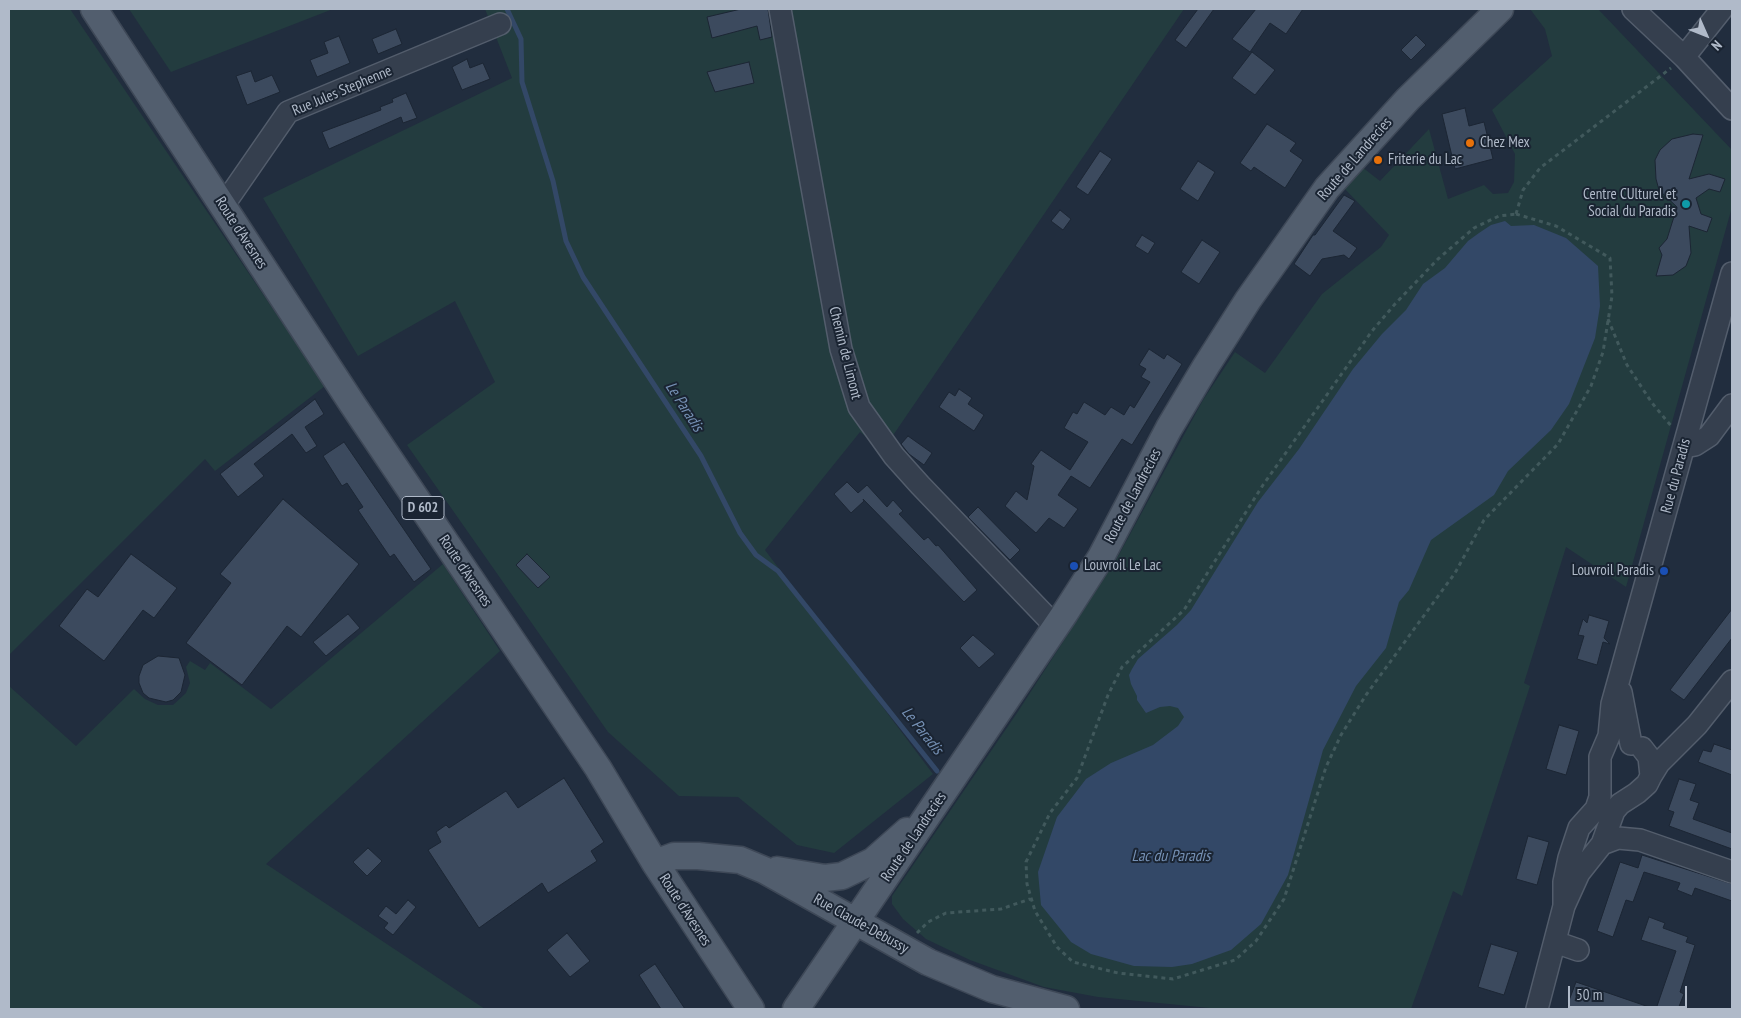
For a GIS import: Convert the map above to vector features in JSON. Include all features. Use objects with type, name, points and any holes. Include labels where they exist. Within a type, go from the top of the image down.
[{"type":"main road","name":"Route d'Avesnes","points":[[94,9],[359,413],[598,768],[655,863],[751,1009]]},
{"type":"main road","name":"Route de Landrecies","points":[[796,1009],[936,805],[1101,556],[1165,435],[1248,300],[1327,188],[1408,99],[1500,9]]},
{"type":"main road","points":[[764,870],[825,878],[842,876],[873,861],[936,805]]},
{"type":"main road","name":"Rue Claude-Debussy","points":[[655,863],[674,856],[740,860],[764,870],[928,962],[992,989],[1066,1009]]},
{"type":"street","name":"Chemin de Limont","points":[[780,9],[841,349],[859,407],[894,456],[920,485],[1056,626]]},
{"type":"street","points":[[1633,9],[1684,57],[1732,109]]},
{"type":"street","points":[[1684,57],[1722,9]]},
{"type":"street","name":"Rue Jules Stephenne","points":[[223,206],[288,112],[500,24]]},
{"type":"street","name":"Rue du Paradis","points":[[1600,756],[1609,736],[1612,704],[1680,439],[1732,273]]},
{"type":"street","points":[[1680,439],[1695,445],[1709,436],[1732,405]]},
{"type":"street","name":"Rue du Paradis","points":[[1619,680],[1636,746],[1649,757],[1651,776]]},
{"type":"street","points":[[1537,1009],[1564,906],[1579,873],[1598,849],[1614,811],[1647,784],[1659,763],[1697,725],[1732,681]]},
{"type":"street","points":[[1564,906],[1564,882],[1569,858],[1579,828],[1590,818],[1598,803],[1601,784],[1599,776],[1600,756],[1611,746],[1636,746],[1658,751],[1672,750]]},
{"type":"street","points":[[1627,799],[1626,810],[1630,826],[1640,840]]},
{"type":"street","points":[[1575,843],[1582,852],[1598,849],[1618,838],[1640,840],[1732,872]]},
{"type":"street","points":[[1554,942],[1578,950]]},
{"type":"path","points":[[1516,214],[1524,190],[1540,168],[1684,57]]},
{"type":"path","points":[[1516,214],[1556,226],[1610,258],[1612,296],[1608,319],[1603,352],[1591,386],[1558,444],[1484,520],[1455,573],[1366,695],[1341,734],[1326,767],[1284,899],[1256,941],[1235,960],[1173,979],[1118,973],[1073,962],[1057,947],[1035,911],[1027,884],[1026,862],[1050,813],[1077,778],[1108,694],[1122,667],[1184,610],[1262,485],[1367,338],[1395,304],[1438,259],[1474,228],[1499,216],[1516,214]]},
{"type":"path","points":[[1608,319],[1627,365],[1652,403],[1680,439]]},
{"type":"path","points":[[891,942],[902,931],[918,934],[928,922],[946,913],[1001,909],[1030,899]]},
{"type":"green space","points":[[9,9],[70,9],[325,386],[215,471],[205,459],[9,655]]},
{"type":"green space","points":[[129,9],[333,9],[171,72]]},
{"type":"green space","points":[[485,9],[1184,9],[883,450],[860,432],[765,550],[933,774],[834,853],[797,845],[738,797],[679,796],[608,732],[407,445],[495,382],[455,301],[358,356],[263,198],[512,78]]},
{"type":"green space","points":[[1530,9],[1598,9],[1732,150],[1732,207],[1626,587],[1566,547],[1524,683],[1530,686],[1462,896],[1453,891],[1411,1009],[1220,1009],[1098,997],[1044,987],[970,960],[926,939],[903,919],[892,904],[892,896],[1017,713],[1116,560],[1203,400],[1235,352],[1265,373],[1322,294],[1381,247],[1389,235],[1344,188],[1362,167],[1380,181],[1429,129],[1448,199],[1484,185],[1493,194],[1508,193],[1514,182],[1515,154],[1492,110],[1552,56],[1545,29]]},
{"type":"green space","points":[[443,564],[500,651],[266,864],[485,1009],[9,1009],[9,686],[76,746],[134,689],[145,699],[158,705],[173,705],[186,693],[190,683],[186,667],[190,661],[205,670],[210,663],[271,709]]},
{"type":"water","name":"Lac du Paradis","points":[[1505,221],[1511,226],[1534,225],[1566,238],[1598,266],[1600,306],[1595,338],[1569,404],[1551,430],[1508,471],[1494,495],[1431,540],[1409,590],[1399,602],[1386,648],[1356,686],[1323,750],[1288,875],[1261,924],[1231,950],[1192,964],[1172,967],[1134,966],[1091,954],[1071,942],[1041,905],[1038,872],[1057,817],[1086,779],[1111,763],[1153,745],[1178,726],[1184,717],[1178,708],[1170,706],[1160,707],[1146,713],[1137,700],[1131,684],[1129,675],[1132,669],[1138,659],[1177,625],[1191,610],[1258,502],[1299,449],[1353,369],[1382,334],[1406,310],[1423,284],[1445,268],[1468,241],[1491,225]]},
{"type":"building","points":[[741,9],[768,9],[772,37],[760,40],[757,26],[712,38],[707,17]]},
{"type":"building","points":[[1198,9],[1214,9],[1186,48],[1175,40]]},
{"type":"building","points":[[1256,9],[1303,9],[1286,34],[1270,23],[1250,52],[1232,39]]},
{"type":"building","points":[[396,29],[402,44],[378,54],[372,39]]},
{"type":"building","points":[[1416,35],[1426,45],[1411,60],[1401,50]]},
{"type":"building","points":[[339,36],[350,63],[317,77],[310,60],[328,53],[324,42]]},
{"type":"building","points":[[1252,52],[1275,70],[1255,95],[1232,78]]},
{"type":"building","points":[[467,59],[470,68],[483,63],[490,79],[462,90],[452,67]]},
{"type":"building","points":[[749,62],[754,83],[715,92],[707,72]]},
{"type":"building","points":[[251,71],[255,82],[272,75],[280,92],[247,105],[236,76]]},
{"type":"building","points":[[406,93],[417,118],[403,123],[401,117],[329,149],[322,132],[381,110],[380,107],[393,102],[392,99]]},
{"type":"building","points":[[1465,108],[1469,126],[1484,122],[1493,159],[1455,169],[1442,114]]},
{"type":"building","points":[[1267,124],[1296,143],[1290,151],[1303,160],[1285,188],[1254,167],[1251,171],[1240,163]]},
{"type":"building","name":"Centre CUlturel et Social du Paradis","points":[[1693,134],[1703,135],[1689,179],[1709,174],[1725,179],[1720,192],[1709,189],[1696,198],[1701,214],[1712,218],[1707,232],[1689,226],[1691,253],[1686,266],[1673,275],[1656,276],[1662,255],[1659,248],[1667,239],[1677,207],[1659,190],[1656,179],[1655,160],[1660,150],[1672,139]]},
{"type":"building","points":[[1100,151],[1112,159],[1088,195],[1076,187]]},
{"type":"building","points":[[1198,161],[1215,172],[1198,201],[1180,189]]},
{"type":"building","points":[[1344,195],[1355,201],[1333,231],[1357,248],[1349,259],[1344,255],[1322,259],[1310,276],[1294,264],[1313,235],[1315,235]]},
{"type":"building","points":[[1060,210],[1071,219],[1063,230],[1051,221]]},
{"type":"building","points":[[1142,235],[1155,243],[1148,254],[1135,246]]},
{"type":"building","points":[[1202,240],[1220,252],[1199,284],[1181,272]]},
{"type":"building","points":[[1149,349],[1164,359],[1167,354],[1182,364],[1132,445],[1122,439],[1090,488],[1071,476],[1058,495],[1078,509],[1064,528],[1049,518],[1036,533],[1005,506],[1016,491],[1027,500],[1034,466],[1031,464],[1041,450],[1070,470],[1088,442],[1064,428],[1073,412],[1077,414],[1084,402],[1105,415],[1111,407],[1124,415],[1130,405],[1134,408],[1150,382],[1141,377],[1146,369],[1139,365]]},
{"type":"building","points":[[959,389],[972,398],[968,404],[984,415],[974,431],[939,407],[949,392],[955,396]]},
{"type":"building","points":[[315,399],[324,414],[305,427],[317,446],[306,453],[292,434],[254,464],[264,476],[238,497],[220,474]]},
{"type":"building","points":[[908,436],[932,453],[924,465],[909,454],[901,444]]},
{"type":"building","points":[[344,442],[431,569],[414,582],[394,554],[390,557],[358,510],[363,507],[347,483],[342,486],[323,456]]},
{"type":"building","points":[[847,482],[858,493],[867,485],[887,507],[893,500],[903,511],[899,514],[924,540],[928,537],[936,546],[938,545],[977,590],[964,602],[863,499],[864,501],[851,513],[834,494]]},
{"type":"building","points":[[283,499],[359,564],[301,637],[287,626],[242,685],[186,643],[231,583],[220,574]]},
{"type":"building","points":[[978,507],[1020,550],[1010,560],[968,517]]},
{"type":"building","points":[[131,554],[177,588],[154,618],[143,610],[104,661],[59,626],[87,589],[98,597]]},
{"type":"building","points":[[527,554],[550,577],[538,588],[516,565]]},
{"type":"building","points":[[1732,609],[1732,638],[1684,700],[1670,690]]},
{"type":"building","points":[[348,614],[360,628],[326,656],[313,642]]},
{"type":"building","points":[[1589,615],[1609,621],[1604,638],[1610,644],[1603,642],[1597,665],[1577,659],[1584,636],[1578,635],[1583,619],[1587,623]]},
{"type":"building","points":[[973,635],[995,654],[979,668],[960,648]]},
{"type":"building","points":[[158,656],[179,658],[185,675],[181,692],[173,700],[166,702],[149,698],[143,693],[139,683],[139,676],[143,665]]},
{"type":"building","points":[[1559,725],[1579,731],[1566,775],[1546,769]]},
{"type":"building","points":[[1714,744],[1732,750],[1732,775],[1698,762],[1703,750],[1711,752]]},
{"type":"building","points":[[564,778],[604,842],[591,851],[597,861],[548,893],[542,883],[479,928],[428,850],[441,842],[436,832],[446,825],[449,828],[506,791],[518,808]]},
{"type":"building","points":[[1679,779],[1696,784],[1690,800],[1699,803],[1693,819],[1732,833],[1732,849],[1669,826],[1674,812],[1668,810]]},
{"type":"building","points":[[1528,836],[1549,842],[1537,885],[1516,879]]},
{"type":"building","points":[[368,848],[382,861],[367,876],[353,862]]},
{"type":"building","points":[[1642,855],[1732,884],[1732,901],[1695,888],[1692,896],[1677,890],[1680,883],[1644,872],[1633,902],[1626,900],[1613,937],[1597,931],[1620,862],[1638,868]]},
{"type":"building","points":[[408,900],[416,907],[393,935],[384,928],[388,923],[378,916],[386,906],[396,914]]},
{"type":"building","points":[[1649,917],[1665,923],[1663,928],[1688,937],[1686,942],[1695,945],[1680,992],[1684,994],[1678,1009],[1656,1009],[1676,951],[1641,940]]},
{"type":"building","points":[[567,933],[590,961],[570,977],[547,950]]},
{"type":"building","points":[[1491,944],[1518,952],[1504,995],[1478,987]]},
{"type":"building","points":[[655,964],[685,1009],[661,1009],[639,975]]},
{"type":"building","points":[[1576,982],[1649,1007],[1648,1009],[1575,1009],[1567,1006]]},
{"type":"waterway","name":"Le Paradis","points":[[507,9],[521,39],[522,82],[553,181],[566,241],[583,277],[701,456],[740,533],[756,555],[778,571],[937,771]]},
{"type":"place","name":"Chez Mex","points":[[1470,143]]},
{"type":"place","name":"Friterie du Lac","points":[[1378,160]]},
{"type":"place","name":"Centre CUlturel et Social du Paradis","points":[[1686,204]]},
{"type":"place","name":"Louvroil Le Lac","points":[[1074,566]]},
{"type":"place","name":"Louvroil Paradis","points":[[1664,571]]}]
